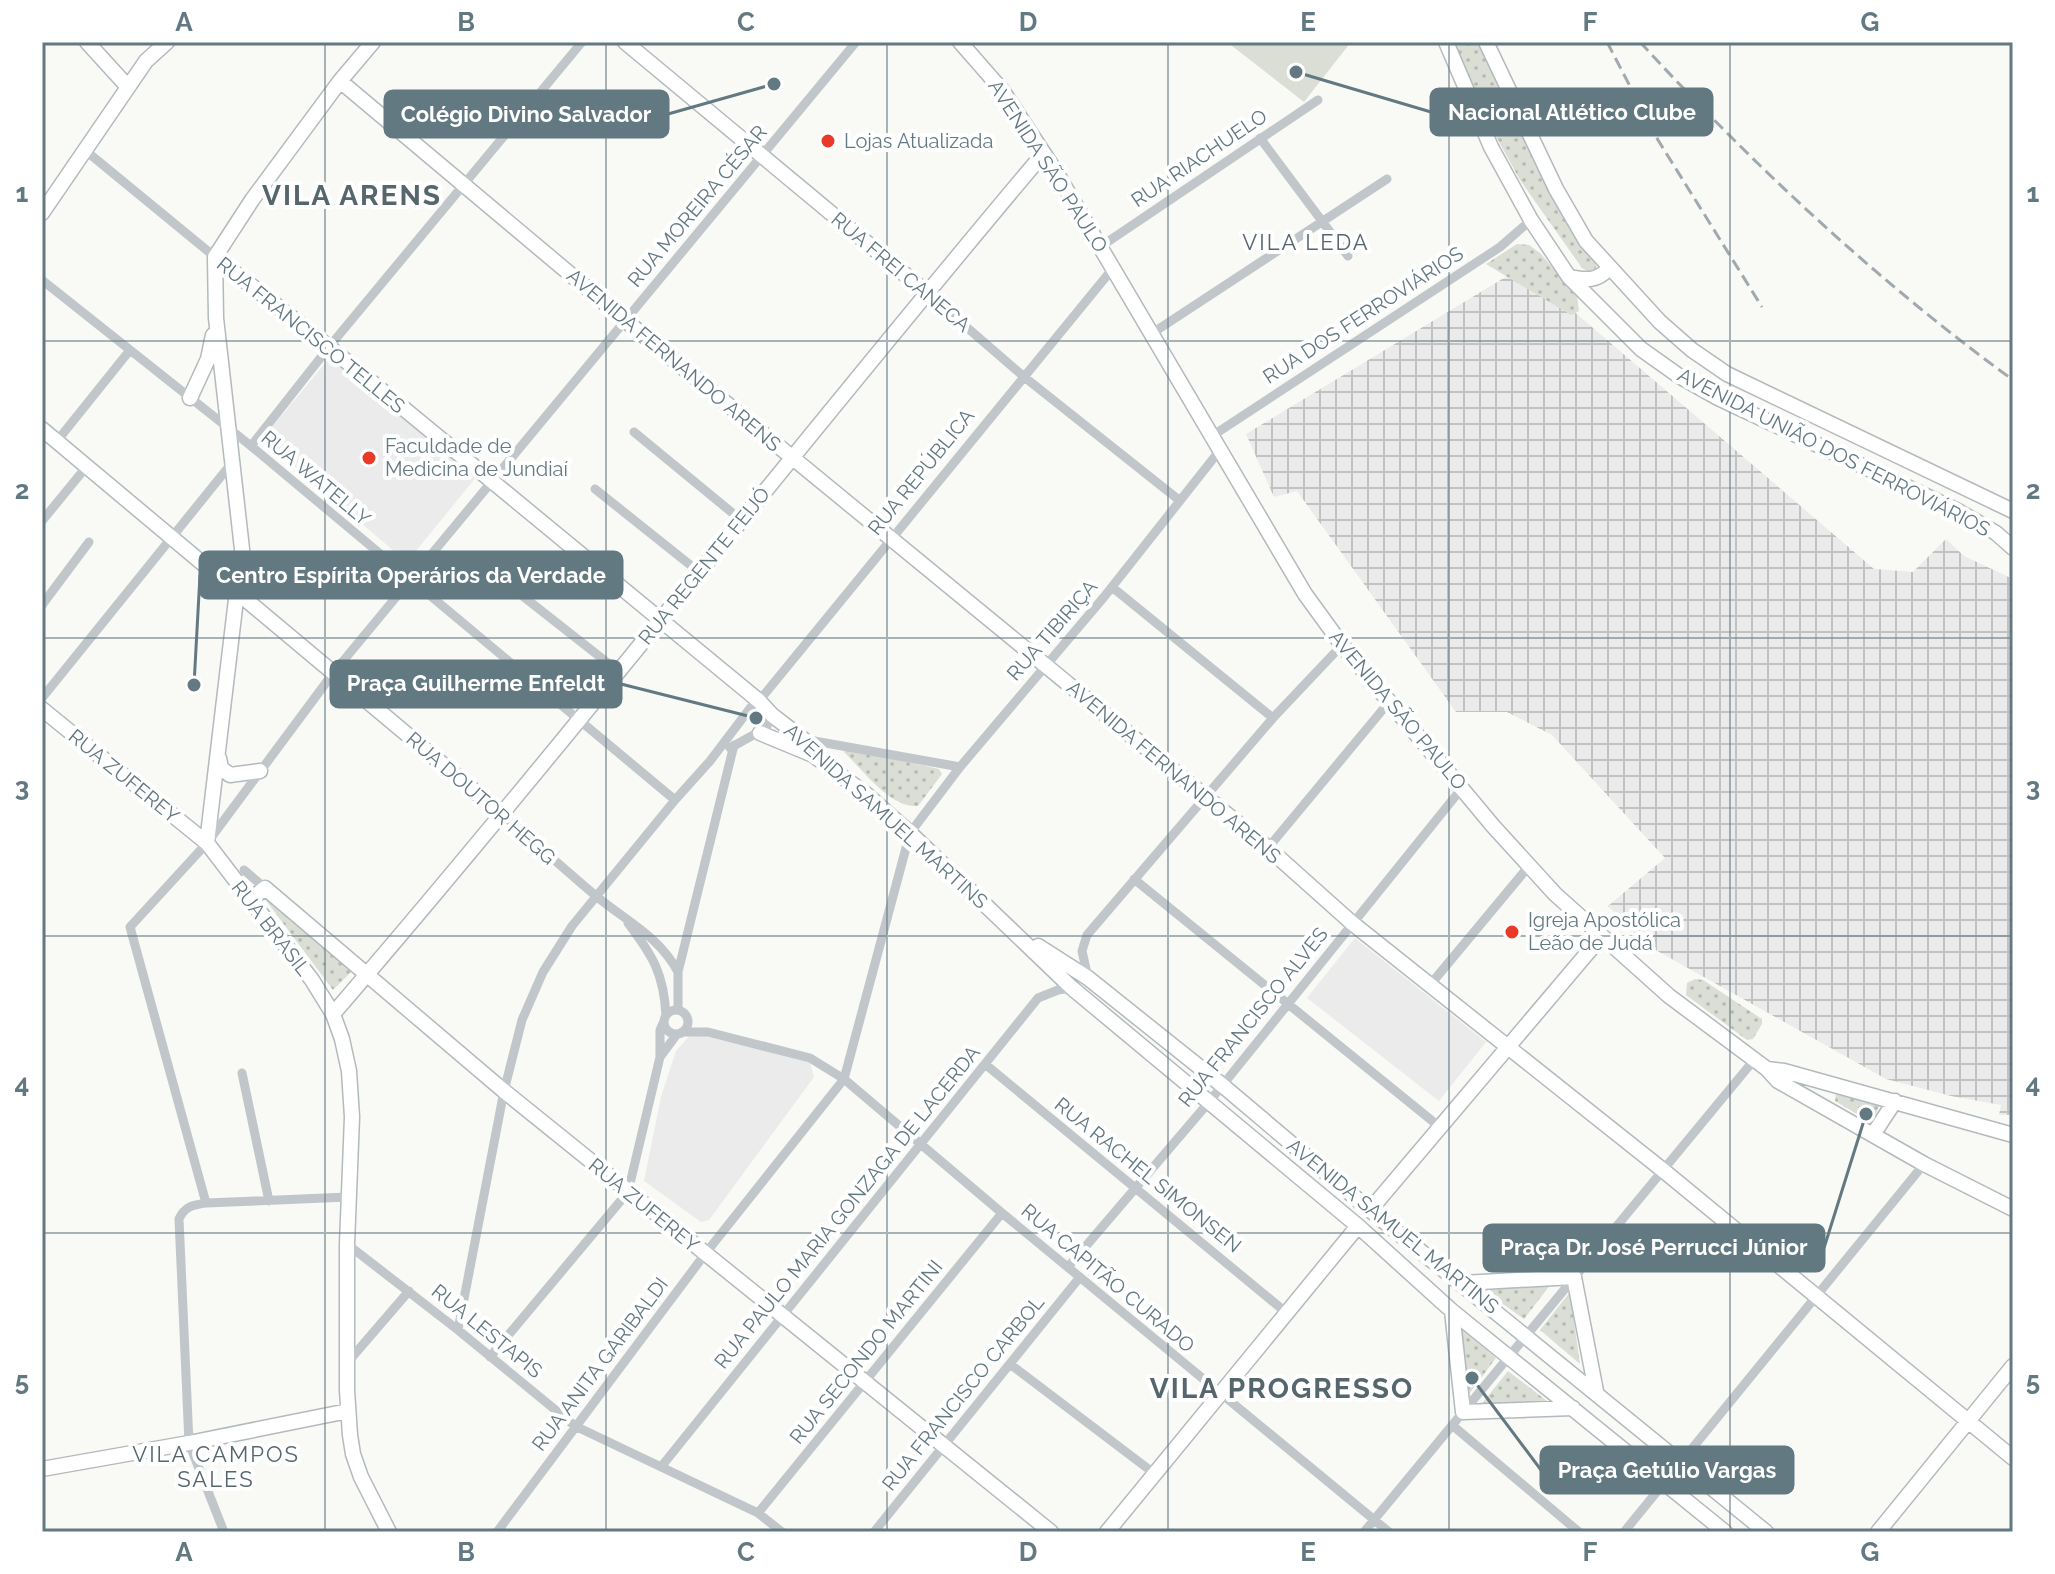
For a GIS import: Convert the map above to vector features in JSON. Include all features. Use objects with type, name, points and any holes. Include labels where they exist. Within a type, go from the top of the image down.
[{"type":"main road","points":[[87,42],[128,87]]},
{"type":"main road","points":[[42,213],[146,61],[167,42]]},
{"type":"main road","points":[[207,843],[242,549],[216,318],[215,257],[252,200],[340,81],[373,42]]},
{"type":"main road","name":"RUA FREI CANECA","points":[[625,42],[926,292]]},
{"type":"main road","name":"AVENIDA SÃO PAULO","points":[[960,42],[1002,90],[1114,267],[1305,594],[1342,645],[1529,866],[1601,937],[1669,996],[1767,1069],[1778,1081],[1924,1164],[2013,1209]]},
{"type":"main road","name":"AVENIDA UNIÃO DOS FERROVIÁRIOS","points":[[1446,42],[1491,147],[1531,220],[1569,277],[1641,349],[1718,398],[1958,511],[1996,533],[2013,548]]},
{"type":"main road","name":"AVENIDA UNIÃO DOS FERROVIÁRIOS","points":[[1486,42],[1556,189],[1586,241],[1660,322],[1692,350],[1727,374],[2013,511]]},
{"type":"main road","name":"AVENIDA FERNANDO ARENS","points":[[340,81],[626,321],[1268,848],[1352,923],[1664,1171],[2013,1458]]},
{"type":"main road","name":"RUA REGENTE FEIJÓ","points":[[333,1014],[502,814],[926,292],[1043,154]]},
{"type":"main road","name":"RUA FRANCISCO TELLES","points":[[215,257],[759,701]]},
{"type":"main road","points":[[1569,277],[1592,280],[1609,268]]},
{"type":"main road","points":[[190,398],[208,359],[216,318]]},
{"type":"main road","name":"RUA DOUTOR HEGG","points":[[42,429],[502,814]]},
{"type":"main road","name":"AVENIDA SAMUEL MARTINS","points":[[759,701],[803,739],[813,755],[866,794],[910,833],[1072,988],[1358,1226],[1452,1311],[1725,1532]]},
{"type":"main road","name":"RUA ZUFEREY","points":[[42,709],[207,843]]},
{"type":"main road","points":[[758,734],[813,755]]},
{"type":"main road","points":[[218,754],[221,768],[230,775],[260,771]]},
{"type":"main road","name":"RUA BRASIL","points":[[207,843],[312,980],[333,1014],[342,1039],[349,1071],[352,1117],[347,1244],[348,1411],[353,1454],[389,1532]]},
{"type":"main road","points":[[250,900],[265,888]]},
{"type":"main road","name":"RUA ZUFEREY","points":[[265,888],[504,1091],[1051,1532]]},
{"type":"main road","name":"AVENIDA SAMUEL MARTINS","points":[[1013,930],[1088,978],[1222,1085],[1370,1210],[1766,1532]]},
{"type":"main road","points":[[1370,1210],[1601,937]]},
{"type":"main road","points":[[1072,988],[1088,978]]},
{"type":"main road","points":[[1767,1069],[1784,1071],[2013,1135]]},
{"type":"main road","points":[[1874,1133],[1895,1101]]},
{"type":"main road","points":[[1107,1532],[1222,1396],[1358,1226]]},
{"type":"main road","points":[[1463,1283],[1574,1277],[1596,1391]]},
{"type":"main road","points":[[1452,1311],[1463,1412],[1573,1408]]},
{"type":"main road","points":[[1878,1532],[2013,1366]]},
{"type":"main road","points":[[42,1469],[348,1411]]},
{"type":"street","points":[[251,446],[329,347],[582,42]]},
{"type":"street","name":"RUA MOREIRA CÉSAR","points":[[206,1203],[130,927],[207,843],[334,672],[856,42]]},
{"type":"street","name":"RUA RIACHUELO","points":[[1100,247],[1318,100]]},
{"type":"street","points":[[1260,138],[1348,256]]},
{"type":"street","name":"RUA FRANCISCO TELLES","points":[[86,151],[215,257]]},
{"type":"street","points":[[1151,334],[1387,179]]},
{"type":"street","name":"RUA DOS FERROVIÁRIOS","points":[[1212,436],[1500,247],[1531,220]]},
{"type":"street","name":"RUA REPÚBLICA","points":[[710,761],[1114,267]]},
{"type":"street","name":"RUA WATELLY","points":[[42,280],[251,446],[675,800]]},
{"type":"street","name":"RUA FREI CANECA","points":[[926,292],[1023,376],[1179,500]]},
{"type":"street","points":[[57,441],[130,350]]},
{"type":"street","points":[[634,432],[741,520]]},
{"type":"street","name":"RUA TIBIRIÇA","points":[[910,833],[960,767],[1112,587],[1220,450]]},
{"type":"street","points":[[42,698],[231,464]]},
{"type":"street","points":[[42,521],[87,466]]},
{"type":"street","points":[[595,489],[699,572]]},
{"type":"street","points":[[42,605],[89,542]]},
{"type":"street","points":[[510,586],[618,671]]},
{"type":"street","points":[[1112,587],[1273,718]]},
{"type":"street","points":[[1088,978],[1082,951],[1087,935],[1204,796],[1342,645]]},
{"type":"street","points":[[1268,848],[1389,702]]},
{"type":"street","points":[[458,1330],[504,1091],[522,1020],[543,972],[572,926],[675,800],[710,761],[758,734],[766,728],[772,715]]},
{"type":"street","points":[[744,716],[758,734]]},
{"type":"street","points":[[803,739],[960,767]]},
{"type":"street","points":[[660,1057],[688,1025],[682,1013],[678,972],[734,745]]},
{"type":"street","name":"RUA FRANCISCO ALVES","points":[[1068,1267],[1209,1102],[1462,788]]},
{"type":"street","name":"RUA DOUTOR HEGG","points":[[502,814],[597,897],[655,940],[678,972]]},
{"type":"street","name":"RUA ANITA GARIBALDI","points":[[497,1532],[705,1254],[844,1079],[910,833]]},
{"type":"street","points":[[1430,985],[1529,866]]},
{"type":"street","name":"RUA ZUFEREY","points":[[244,870],[265,888]]},
{"type":"street","points":[[1134,879],[1441,1128]]},
{"type":"street","name":"RUA DOUTOR HEGG","points":[[626,920],[650,952],[660,972],[665,1019],[660,1030],[660,1057],[628,1192]]},
{"type":"street","name":"RUA PAULO MARIA GONZAGA DE LACERDA","points":[[661,1467],[1038,998],[1072,988]]},
{"type":"street","points":[[673,1010],[708,1032],[680,1033],[666,1029],[665,1019],[673,1010]]},
{"type":"street","name":"RUA CAPITÃO CURADO","points":[[708,1032],[810,1058],[844,1079],[1389,1532]]},
{"type":"street","points":[[1364,1532],[1754,1060]]},
{"type":"street","name":"RUA RACHEL SIMONSEN","points":[[985,1064],[1288,1314]]},
{"type":"street","points":[[242,1073],[269,1201]]},
{"type":"street","points":[[1624,1532],[1814,1295],[1924,1164]]},
{"type":"street","points":[[490,1357],[628,1192]]},
{"type":"street","points":[[224,1532],[189,1443],[179,1219],[183,1211],[191,1206],[206,1203],[348,1197]]},
{"type":"street","name":"RUA SECONDO MARTINI","points":[[758,1513],[1002,1213]]},
{"type":"street","name":"RUA LESTAPIS","points":[[347,1244],[575,1426],[758,1513],[780,1531]]},
{"type":"street","name":"RUA FRANCISCO CARBOL","points":[[874,1532],[1080,1277]]},
{"type":"street","points":[[347,1363],[409,1291]]},
{"type":"street","points":[[1010,1364],[1155,1474]]},
{"type":"street","points":[[1452,1425],[1579,1532]]},
{"type":"shaded area","points":[[1227,42],[1351,42],[1304,102]]},
{"type":"shaded area","points":[[1454,42],[1480,42],[1551,191],[1597,263],[1595,271],[1582,268],[1520,180],[1486,118]]},
{"type":"shaded area","points":[[1517,244],[1529,245],[1540,253],[1577,296],[1579,311],[1571,315],[1486,264]]},
{"type":"shaded area","points":[[1522,267],[1874,569],[1913,572],[1946,539],[1964,556],[2013,579],[2013,1115],[1999,1115],[2001,1105],[1886,1079],[1645,944],[1608,906],[1665,858],[1552,735],[1507,712],[1456,712],[1297,491],[1274,497],[1246,434]]},
{"type":"shaded area","name":"Faculdade de Medicina de Jundiaí","points":[[332,355],[477,476],[407,562],[262,439]]},
{"type":"shaded area","points":[[846,748],[939,769],[942,774],[918,806],[908,805],[878,787],[844,752]]},
{"type":"shaded area","points":[[271,895],[352,971],[333,990],[265,899]]},
{"type":"shaded area","points":[[1355,938],[1486,1042],[1439,1101],[1307,998]]},
{"type":"shaded area","points":[[1695,979],[1703,980],[1762,1019],[1753,1039],[1747,1040],[1686,995],[1687,983]]},
{"type":"shaded area","points":[[693,1032],[809,1059],[814,1077],[709,1220],[701,1222],[644,1181],[661,1097],[676,1051]]},
{"type":"shaded area","points":[[1836,1094],[1879,1106],[1872,1123],[1835,1101]]},
{"type":"shaded area","points":[[1551,1284],[1524,1319],[1480,1288]]},
{"type":"shaded area","points":[[1570,1292],[1580,1364],[1540,1330]]},
{"type":"shaded area","points":[[1457,1323],[1496,1358],[1466,1398]]},
{"type":"shaded area","points":[[1508,1371],[1551,1404],[1480,1406]]},
{"type":"railway","points":[[1607,42],[1658,140],[1762,307]]},
{"type":"railway","points":[[1640,42],[1727,133],[1818,220],[1913,303],[2013,380]]},
{"type":"place","name":"Nacional Atlético Clube","points":[[1296,72]]},
{"type":"place","name":"Colégio Divino Salvador","points":[[774,84]]},
{"type":"place","name":"Lojas Atualizada","points":[[828,141]]},
{"type":"place","name":"Faculdade de Medicina de Jundiaí","points":[[369,458]]},
{"type":"place","name":"Centro Espírita Operários da Verdade","points":[[194,685]]},
{"type":"place","name":"Praça Guilherme Enfeldt","points":[[756,718]]},
{"type":"place","name":"Igreja Apostólica Leão de Judá","points":[[1512,932]]},
{"type":"place","name":"Praça Dr. José Perrucci Júnior","points":[[1866,1114]]},
{"type":"place","name":"Praça Getúlio Vargas","points":[[1472,1378]]},
{"type":"district","name":"VILA ARENS","points":[[352,195]]},
{"type":"district","name":"VILA LEDA","points":[[1306,242]]},
{"type":"district","name":"VILA PROGRESSO","points":[[1282,1388]]},
{"type":"district","name":"VILA CAMPOS SALES","points":[[216,1466]]}]
